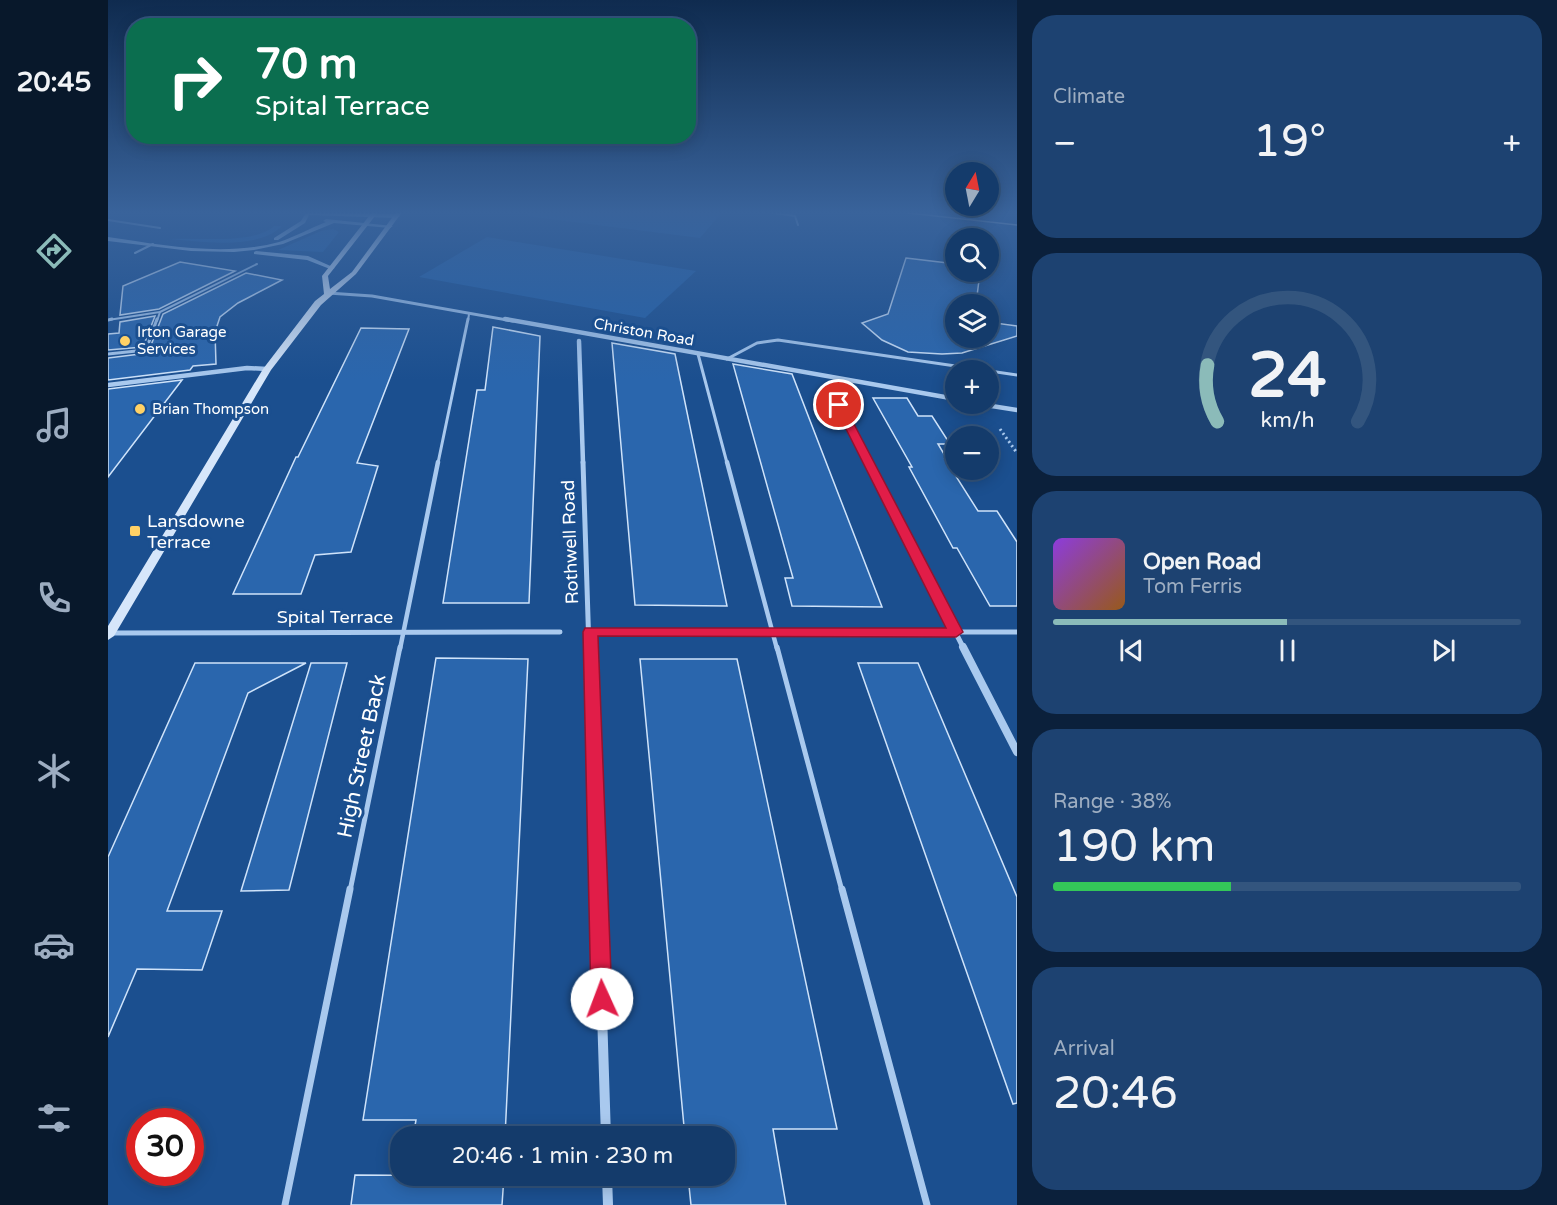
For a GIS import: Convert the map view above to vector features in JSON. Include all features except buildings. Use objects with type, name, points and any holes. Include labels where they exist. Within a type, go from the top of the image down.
[{"type":"main road","points":[[109,634],[267,369],[327,293],[358,267]]},
{"type":"main road","points":[[327,293],[325,276],[332,268]]},
{"type":"street","name":"Christon Road","points":[[327,293],[372,296],[945,397]]},
{"type":"street","name":"Rothwell Road","points":[[579,341],[606,1126]]},
{"type":"street","points":[[108,385],[247,368],[267,369]]},
{"type":"street","points":[[829,385],[1017,752]]},
{"type":"street","points":[[999,407],[1017,410]]},
{"type":"street","name":"Spital Terrace","points":[[109,634],[560,632]]},
{"type":"street","points":[[590,632],[1017,632]]},
{"type":"street","points":[[607,1186],[608,1205]]},
{"type":"lane","points":[[108,320],[160,312],[250,267]]},
{"type":"lane","points":[[108,354],[146,350],[160,312]]},
{"type":"lane","name":"High Street Back","points":[[285,1205],[469,314]]},
{"type":"lane","points":[[727,359],[757,343],[778,340],[1017,375]]},
{"type":"lane","points":[[698,354],[927,1205]]},
{"type":"path","points":[[999,427],[1017,453]]},
{"type":"shaded area","points":[[436,267],[673,267],[696,271],[645,318],[419,277]]},
{"type":"place","name":"Irton Garage Services","points":[[125,341]]},
{"type":"place","name":"Brian Thompson","points":[[140,409]]},
{"type":"place","name":"Lansdowne Terrace","points":[[135,531]]},
{"type":"route","points":[[602,999],[590,632],[956,632],[839,405]]}]
